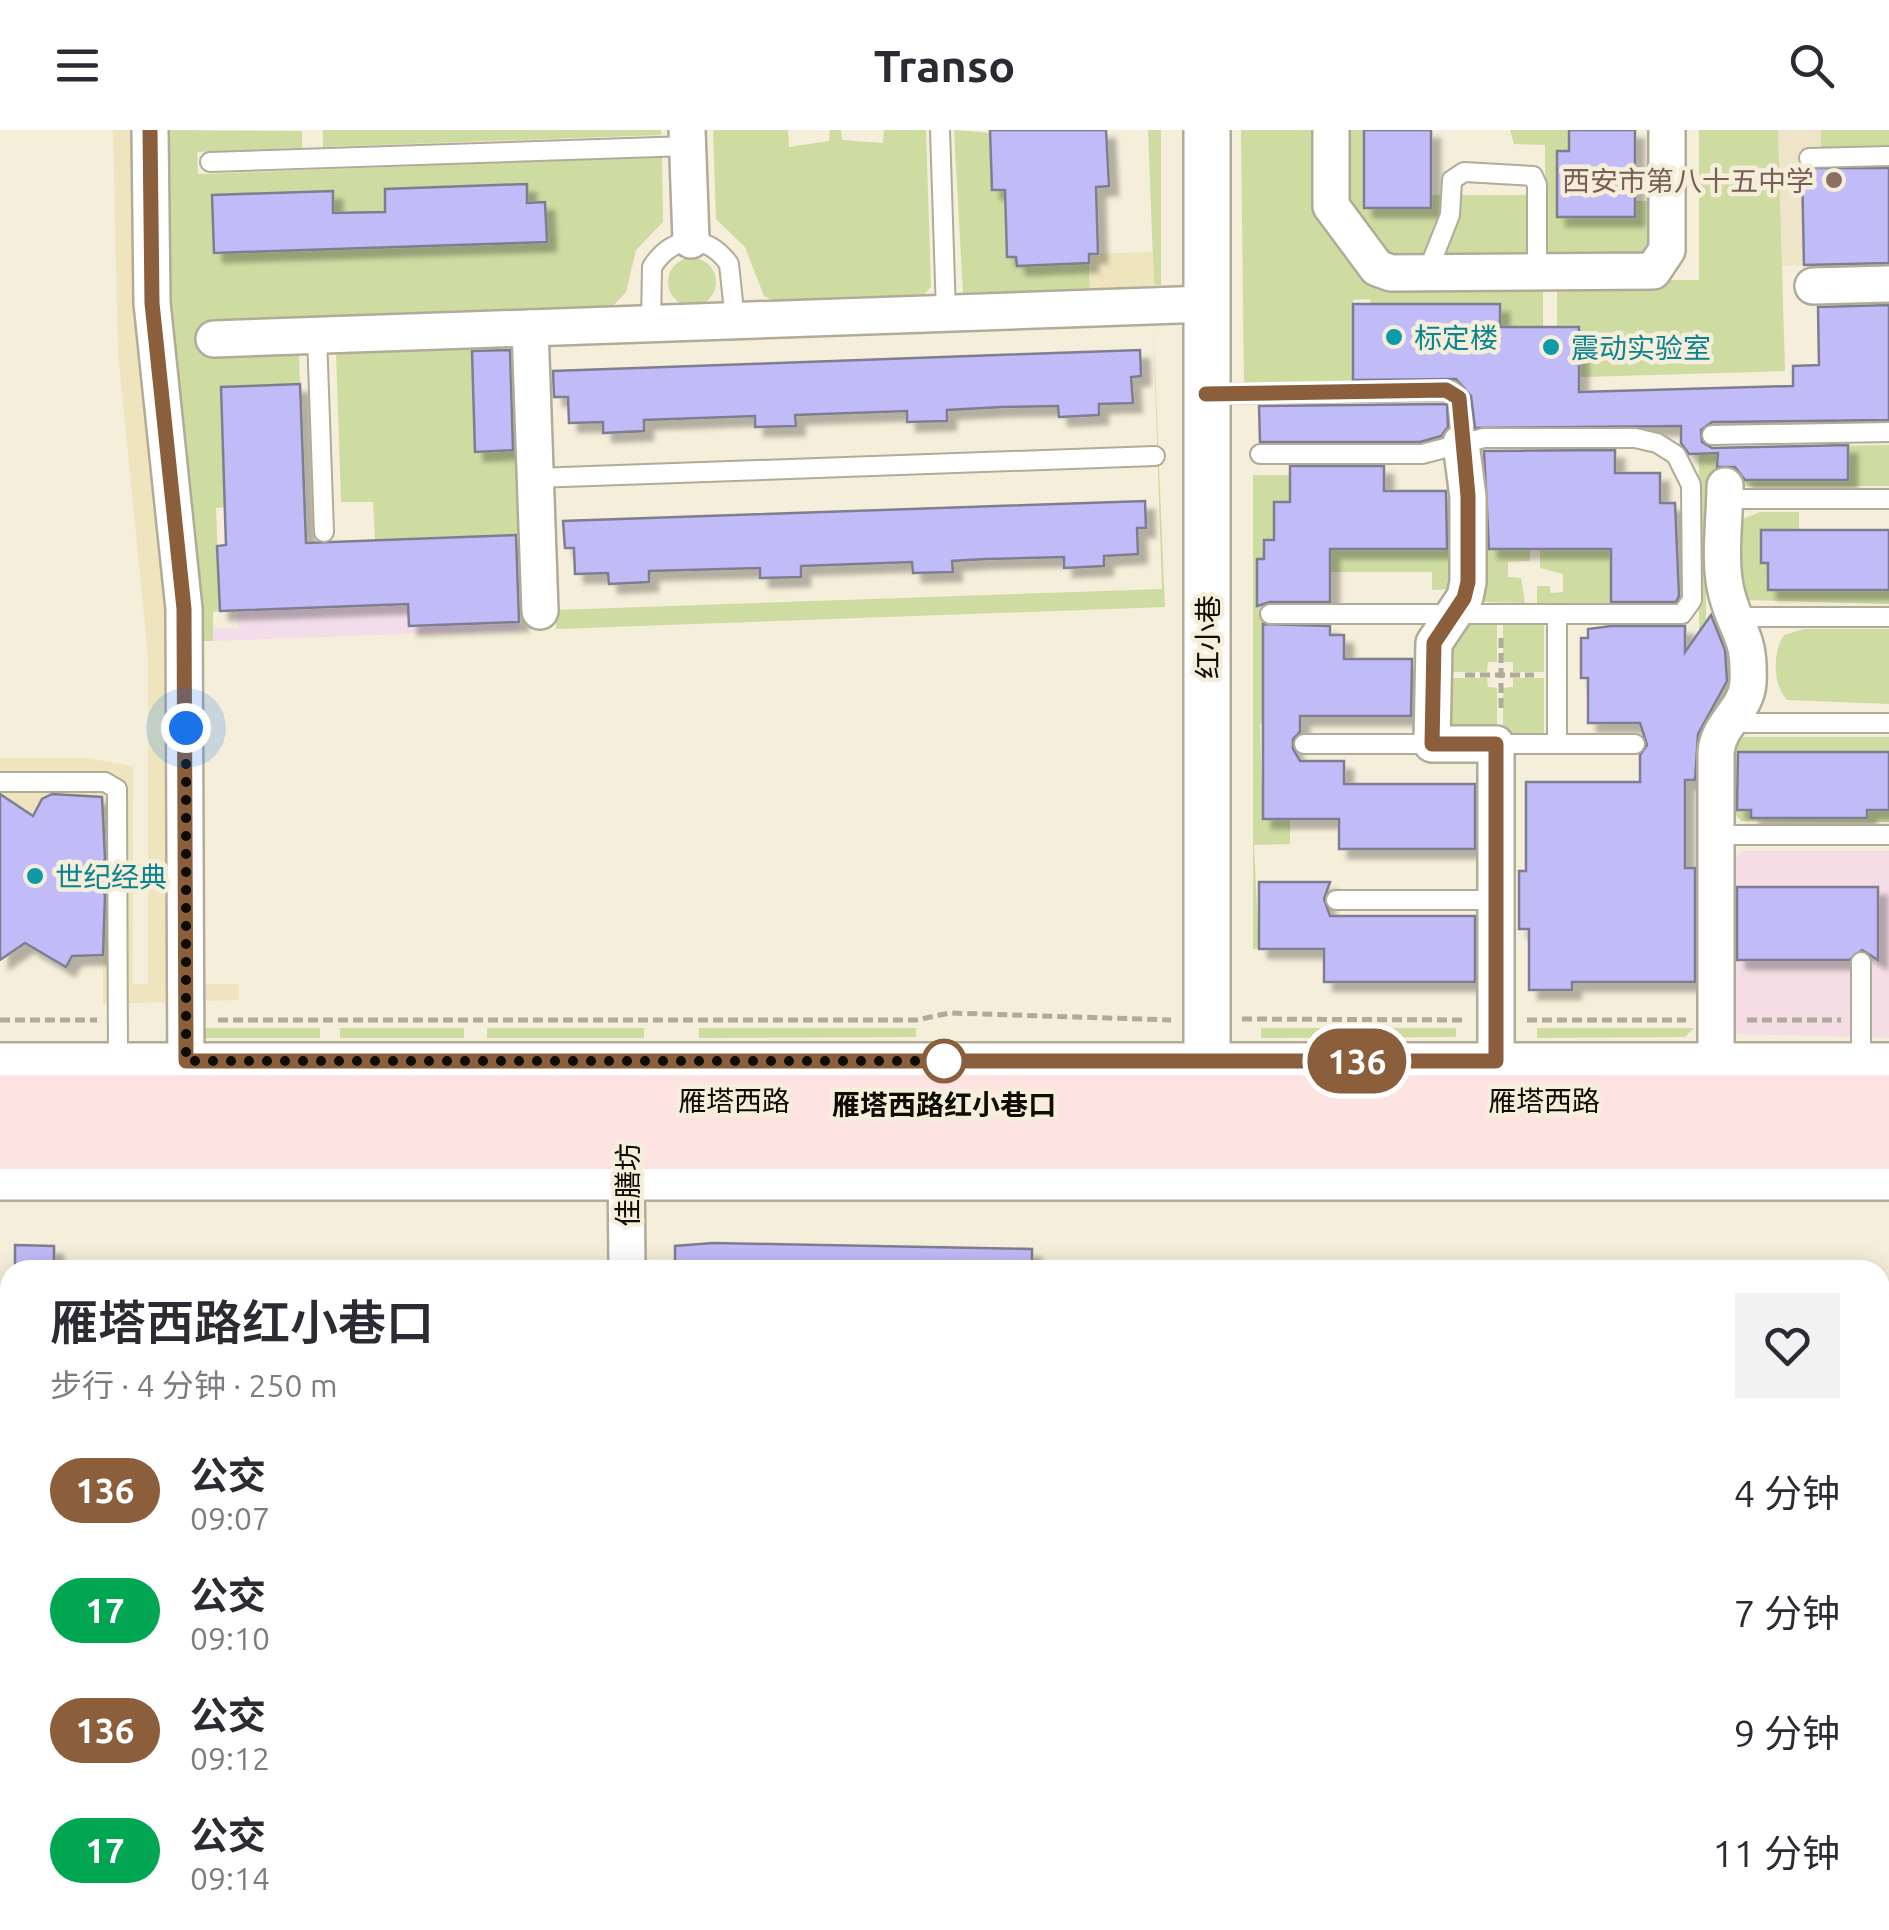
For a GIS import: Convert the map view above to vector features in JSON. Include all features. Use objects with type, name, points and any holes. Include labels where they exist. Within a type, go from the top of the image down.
[{"type":"main road","name":"雁塔西路","points":[[0,1144],[626,1142],[1215,1069],[1880,1074]]},
{"type":"main road","name":"雁塔西路","points":[[1215,1069],[1889,1144]]},
{"type":"main road","name":"雁塔西路","points":[[0,1100],[118,1080],[186,1080],[626,1142]]},
{"type":"street","points":[[150,130],[152,303],[184,609],[186,1080],[1215,1069],[1496,1061],[1716,1061],[1880,1074]]},
{"type":"street","name":"红小巷","points":[[1206,130],[1215,1069]]},
{"type":"street","points":[[1331,130],[1331,206],[1377,268],[1426,272],[1645,272],[1661,266],[1668,250],[1668,130]]},
{"type":"street","points":[[687,138],[691,240]]},
{"type":"street","points":[[1812,286],[1889,284]]},
{"type":"street","points":[[214,339],[1206,304]]},
{"type":"street","points":[[530,328],[540,611]]},
{"type":"street","points":[[1461,443],[1468,496],[1468,582],[1436,638],[1432,654],[1432,744],[1498,744],[1496,1061]]},
{"type":"street","points":[[1716,1061],[1717,743],[1744,700],[1748,686],[1748,644],[1729,617],[1726,493]]},
{"type":"street","points":[[0,1061],[118,1080]]},
{"type":"street","points":[[0,1182],[626,1142],[1889,1182]]},
{"type":"street","name":"佳膳坊","points":[[626,1142],[627,1260]]},
{"type":"lane","points":[[940,130],[946,314]]},
{"type":"lane","points":[[210,162],[687,138]]},
{"type":"lane","points":[[1809,158],[1889,156]]},
{"type":"lane","points":[[1426,272],[1450,216],[1452,180],[1464,172],[1524,172],[1536,180],[1537,272]]},
{"type":"lane","points":[[651,324],[652,267],[674,244],[691,240],[706,242],[729,264],[735,321]]},
{"type":"lane","points":[[317,336],[324,532]]},
{"type":"lane","points":[[1206,394],[1452,391],[1459,398],[1461,443]]},
{"type":"lane","points":[[1712,435],[1889,432]]},
{"type":"lane","points":[[1260,454],[1422,454],[1484,438],[1646,440],[1666,448],[1682,464],[1692,496],[1690,608],[1682,614],[1270,614]]},
{"type":"lane","points":[[535,478],[1155,456]]},
{"type":"lane","points":[[1726,493],[1889,499]]},
{"type":"lane","points":[[1557,614],[1557,744]]},
{"type":"lane","points":[[1729,617],[1889,617]]},
{"type":"lane","points":[[1726,724],[1889,724]]},
{"type":"lane","points":[[1304,744],[1432,744]]},
{"type":"lane","points":[[1498,744],[1636,744]]},
{"type":"lane","points":[[0,782],[104,782],[117,790],[118,1080]]},
{"type":"lane","points":[[1716,835],[1889,835]]},
{"type":"lane","points":[[1336,900],[1496,900]]},
{"type":"lane","points":[[1861,962],[1880,1074]]},
{"type":"path","points":[[1498,744],[1500,625]]},
{"type":"path","points":[[1460,675],[1544,675]]},
{"type":"path","points":[[186,1020],[916,1020],[950,1013],[1215,1069]]},
{"type":"path","points":[[0,1020],[118,1020]]},
{"type":"shaded area","name":"西安市第八十五中学","points":[[1778,130],[1889,130],[1889,263],[1782,266]]},
{"type":"shaded area","points":[[408,604],[409,626],[519,622],[519,630],[213,641],[213,628],[238,628],[237,610]]},
{"type":"shaded area","points":[[1743,851],[1889,851],[1889,1038],[1736,1034],[1732,1025],[1733,860]]},
{"type":"green space","points":[[166,130],[302,131],[302,148],[197,152],[198,174],[662,157],[663,222],[636,250],[626,292],[612,307],[203,323],[204,355],[299,352],[300,384],[221,387],[225,507],[216,508],[220,611],[213,612],[213,641],[201,641],[170,324]],"holes":[[[527,185],[527,203],[545,203],[547,241],[367,212],[385,212],[385,189]],[[333,192],[334,249],[214,253],[212,195]]]},
{"type":"green space","points":[[323,130],[661,130],[661,135],[323,147]]},
{"type":"green space","points":[[713,130],[788,130],[789,147],[829,141],[830,130],[841,130],[842,140],[883,143],[884,130],[926,130],[931,287],[921,298],[778,303],[764,296],[745,247],[716,219]]},
{"type":"green space","points":[[954,130],[1004,134],[991,153],[992,190],[1016,189],[1005,197],[1008,257],[1089,263],[1090,292],[963,293]]},
{"type":"green space","points":[[1148,130],[1161,130],[1161,285],[1154,285]]},
{"type":"green space","points":[[1241,130],[1324,130],[1376,280],[1543,286],[1543,327],[1579,368],[1579,328],[1557,327],[1557,285],[1580,280],[1699,280],[1699,130],[1778,130],[1785,371],[1244,387]],"holes":[[[1370,299],[1371,304],[1500,369],[1353,369],[1353,300]]]},
{"type":"green space","points":[[1339,130],[1364,130],[1365,208],[1430,208],[1431,195],[1445,195],[1445,213],[1425,258],[1389,261],[1341,204]]},
{"type":"green space","points":[[1510,130],[1569,130],[1569,151],[1557,152],[1557,217],[1634,217],[1635,201],[1654,201],[1653,257],[1546,255],[1545,145],[1514,144]]},
{"type":"green space","points":[[1821,130],[1889,130],[1889,148],[1821,149]]},
{"type":"green space","points":[[1457,195],[1530,195],[1526,259],[1445,257]]},
{"type":"green space","points":[[692,258],[709,265],[716,282],[709,299],[692,306],[675,299],[668,282],[675,265]]},
{"type":"green space","points":[[1153,322],[1165,607],[556,629],[556,610],[1162,589]]},
{"type":"green space","points":[[471,346],[475,451],[518,450],[521,535],[375,540],[373,502],[341,502],[336,351]]},
{"type":"green space","points":[[1889,445],[1889,486],[1743,486],[1743,480],[1848,480],[1727,462],[1720,468],[1716,486],[1706,487],[1706,868],[1699,868],[1699,448]]},
{"type":"green space","points":[[1253,475],[1331,475],[1290,502],[1274,503],[1281,540],[1264,540],[1264,559],[1256,559],[1257,573],[1264,574],[1257,586],[1257,606],[1263,606],[1263,692],[1268,723],[1260,724],[1263,819],[1290,819],[1290,844],[1254,845],[1259,949],[1253,949]]},
{"type":"green space","points":[[1760,512],[1799,512],[1799,530],[1761,563],[1768,563],[1769,590],[1889,590],[1889,604],[1745,600],[1735,579],[1740,520]]},
{"type":"green space","points":[[1540,541],[1555,549],[1611,549],[1611,603],[1537,603],[1537,586],[1550,586],[1550,593],[1563,592],[1563,574],[1540,568]]},
{"type":"green space","points":[[1316,549],[1459,549],[1451,589],[1432,590],[1432,572],[1316,572]]},
{"type":"green space","points":[[1478,549],[1530,549],[1530,561],[1508,562],[1508,577],[1521,578],[1525,603],[1486,602],[1480,597]]},
{"type":"green space","points":[[1463,625],[1497,625],[1497,662],[1488,662],[1487,672],[1447,672],[1447,641]]},
{"type":"green space","points":[[1503,625],[1544,625],[1544,672],[1513,672],[1513,662],[1503,662]]},
{"type":"green space","points":[[1804,629],[1889,629],[1889,704],[1787,700],[1777,678],[1777,651],[1784,635]]},
{"type":"green space","points":[[1447,678],[1487,678],[1488,687],[1497,688],[1497,733],[1451,727]]},
{"type":"green space","points":[[1513,678],[1544,678],[1544,733],[1503,733],[1503,688],[1513,687]]},
{"type":"green space","points":[[1743,737],[1889,737],[1889,752],[1736,778],[1736,809],[1751,810],[1752,818],[1770,818],[1770,810],[1804,810],[1804,818],[1822,818],[1848,810],[1849,818],[1867,818],[1867,810],[1889,810],[1889,822],[1741,821],[1732,811],[1733,746]]},
{"type":"green space","points":[[200,1028],[320,1028],[320,1038],[200,1038]]},
{"type":"green space","points":[[340,1028],[464,1028],[464,1038],[340,1038]]},
{"type":"green space","points":[[487,1028],[644,1028],[644,1038],[487,1038]]},
{"type":"green space","points":[[699,1028],[916,1028],[916,1037],[699,1038]]},
{"type":"green space","points":[[1261,1028],[1456,1028],[1456,1037],[1261,1038]]},
{"type":"green space","points":[[1537,1028],[1694,1028],[1685,1037],[1537,1038]]},
{"type":"sand","points":[[113,130],[166,130],[168,299],[200,611],[202,984],[239,984],[239,1000],[103,1004],[103,912],[111,907],[111,900],[97,883],[71,882],[100,868],[103,858],[109,855],[109,843],[65,789],[54,793],[27,829],[27,807],[0,800],[0,758],[87,758],[133,766],[133,984],[148,984],[148,655],[118,353]]},
{"type":"sand","points":[[1153,252],[1154,290],[1090,292],[1089,254]]},
{"type":"building","points":[[990,130],[1106,130],[1109,186],[1096,187],[1098,254],[1089,254],[1089,263],[1017,266],[1016,257],[1007,257],[1005,190],[992,190]]},
{"type":"building","points":[[1364,130],[1431,130],[1431,208],[1364,208]]},
{"type":"building","points":[[1569,130],[1635,130],[1635,217],[1557,217],[1557,151],[1569,151]]},
{"type":"building","points":[[1802,168],[1889,168],[1889,263],[1804,265]]},
{"type":"building","points":[[527,184],[527,203],[545,202],[547,242],[214,253],[212,195],[333,191],[333,213],[385,212],[385,189]]},
{"type":"building","points":[[1353,304],[1500,304],[1500,327],[1579,327],[1579,392],[1793,386],[1793,366],[1819,365],[1818,307],[1889,305],[1889,420],[1712,422],[1701,430],[1702,442],[1712,448],[1848,445],[1848,480],[1745,480],[1735,467],[1717,467],[1718,453],[1689,454],[1681,443],[1681,426],[1475,428],[1471,396],[1456,379],[1353,380]]},
{"type":"building","points":[[510,350],[513,450],[475,452],[472,351]]},
{"type":"building","points":[[1140,350],[1141,376],[1131,377],[1133,403],[1099,404],[1099,415],[1059,417],[1058,406],[1002,407],[947,410],[947,421],[907,422],[907,411],[795,415],[796,426],[755,427],[755,416],[644,420],[644,431],[603,433],[603,422],[569,423],[568,397],[554,397],[553,371]]},
{"type":"building","points":[[300,384],[306,543],[516,535],[519,622],[409,626],[408,604],[220,611],[217,546],[226,545],[221,387]]},
{"type":"building","points":[[1447,404],[1448,427],[1441,436],[1420,442],[1260,442],[1259,406]]},
{"type":"building","points":[[1615,450],[1615,473],[1660,473],[1660,503],[1675,503],[1679,596],[1676,602],[1611,602],[1611,549],[1489,549],[1484,451]]},
{"type":"building","points":[[1290,466],[1384,466],[1384,491],[1446,491],[1447,549],[1330,549],[1330,602],[1270,602],[1257,606],[1257,559],[1264,559],[1264,540],[1274,540],[1274,502],[1290,502]]},
{"type":"building","points":[[1145,501],[1146,528],[1137,528],[1138,554],[1104,556],[1104,566],[1064,568],[1064,557],[952,561],[953,572],[913,573],[912,562],[801,566],[801,577],[760,578],[760,568],[649,571],[649,582],[609,584],[608,573],[575,574],[574,548],[565,548],[563,521]]},
{"type":"building","points":[[1761,530],[1889,530],[1889,590],[1768,590],[1768,563],[1761,563]]},
{"type":"building","points":[[1711,615],[1725,650],[1727,681],[1698,734],[1695,780],[1685,780],[1685,868],[1695,868],[1695,982],[1572,982],[1572,990],[1529,990],[1529,929],[1519,929],[1519,871],[1526,871],[1526,782],[1640,782],[1640,755],[1647,745],[1640,723],[1588,723],[1588,678],[1581,678],[1581,638],[1588,638],[1588,629],[1611,626],[1685,626],[1685,652]]},
{"type":"building","points":[[1263,624],[1330,626],[1330,635],[1344,635],[1344,659],[1412,659],[1411,716],[1300,716],[1300,732],[1293,739],[1293,749],[1300,761],[1344,761],[1344,784],[1475,784],[1475,849],[1339,849],[1339,819],[1263,819]]},
{"type":"building","points":[[1738,752],[1889,752],[1889,810],[1867,810],[1867,818],[1751,818],[1751,810],[1737,810]]},
{"type":"building","name":"世纪经典","points":[[0,794],[33,816],[42,799],[52,794],[102,797],[105,859],[95,876],[105,895],[103,955],[72,956],[66,967],[25,943],[0,960]]},
{"type":"building","points":[[1259,882],[1330,882],[1324,899],[1330,916],[1475,916],[1475,982],[1324,982],[1324,949],[1259,949]]},
{"type":"building","points":[[1737,887],[1878,887],[1878,960],[1862,950],[1849,960],[1737,960]]},
{"type":"building","points":[[713,1243],[1032,1249],[1032,1260],[675,1260],[675,1246]]},
{"type":"building","points":[[15,1245],[54,1246],[54,1260],[15,1260]]},
{"type":"bus line","name":"136","points":[[150,130],[155,350],[177,534],[186,654],[186,1061],[1496,1061],[1496,744],[1432,744],[1434,643],[1464,598],[1468,582],[1468,496],[1459,398],[1446,390],[1206,394]]},
{"type":"place","name":"西安市第八十五中学","points":[[1834,180]]},
{"type":"place","name":"标定楼","points":[[1394,337]]},
{"type":"place","name":"震动实验室","points":[[1551,347]]},
{"type":"place","name":"世纪经典","points":[[35,876]]},
{"type":"place","name":"雁塔西路红小巷口","points":[[944,1061]]},
{"type":"route","points":[[186,728],[186,1061],[944,1061]]}]
